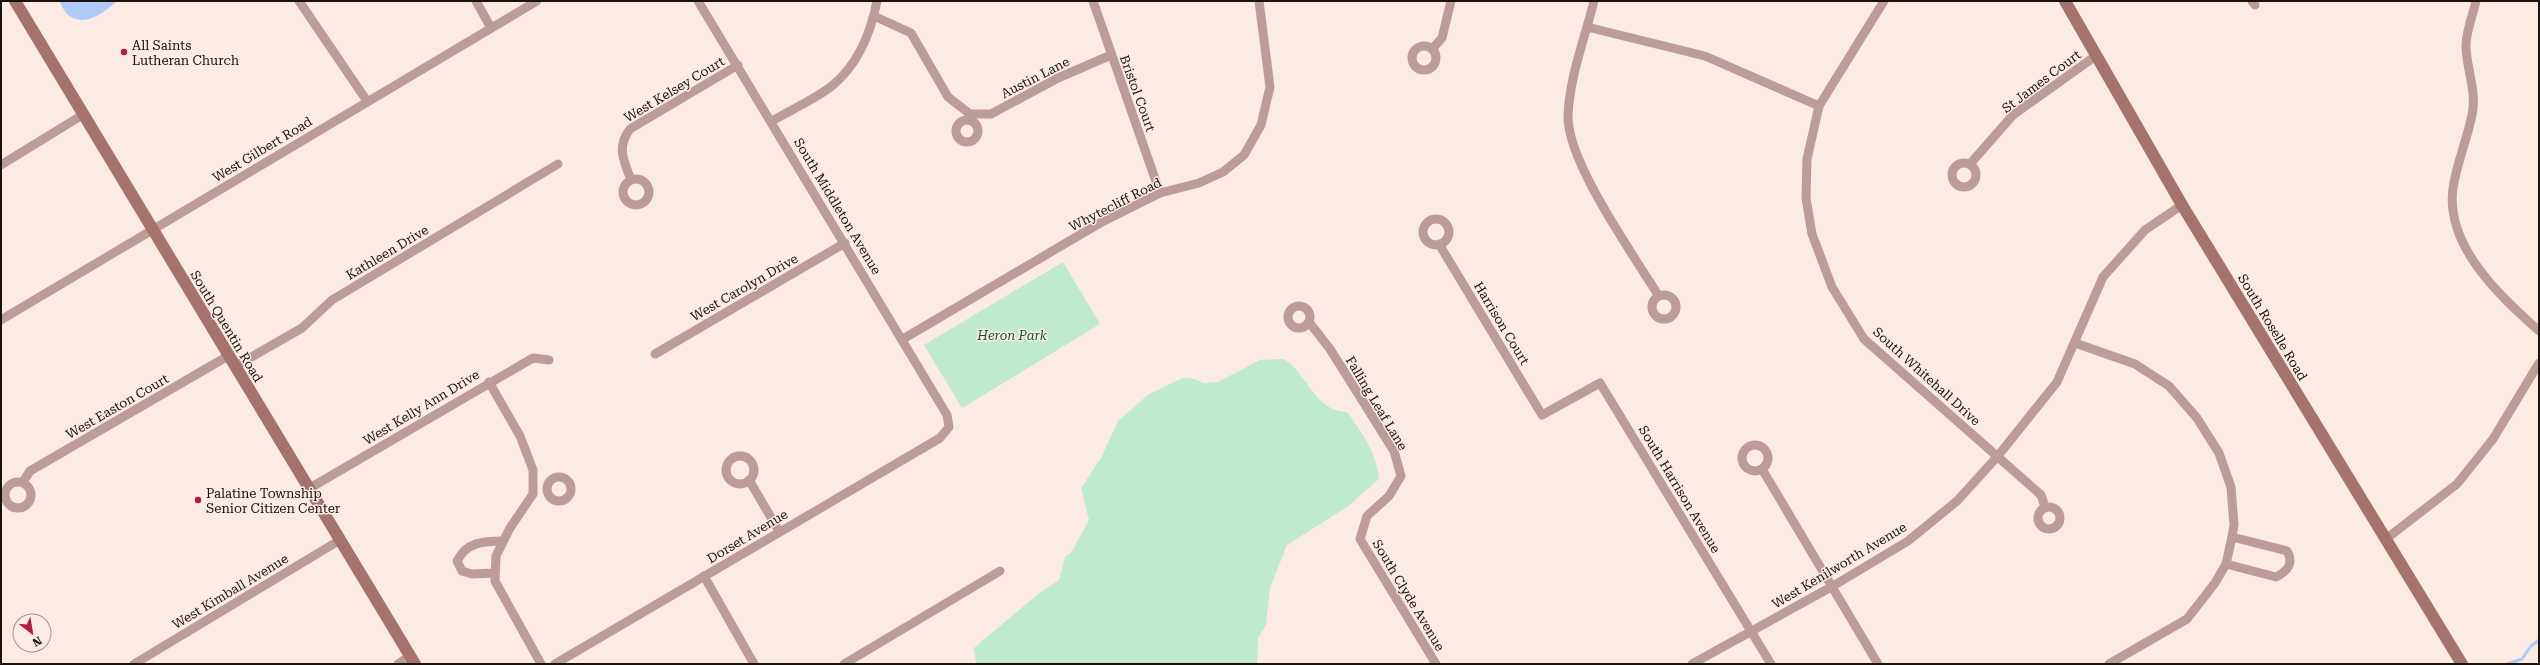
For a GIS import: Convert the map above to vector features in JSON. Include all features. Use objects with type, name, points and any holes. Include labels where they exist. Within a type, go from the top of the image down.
[{"type":"main road","name":"South Quentin Road","points":[[15,1],[153,229],[234,367],[310,488],[412,660]]},
{"type":"main road","name":"South Roselle Road","points":[[2065,1],[2182,205],[2462,664]]},
{"type":"street","points":[[299,1],[367,101]]},
{"type":"street","points":[[476,1],[491,28]]},
{"type":"street","name":"West Gilbert Road","points":[[1,320],[537,1]]},
{"type":"street","name":"South Middleton Avenue","points":[[698,1],[903,339],[947,415],[949,427]]},
{"type":"street","points":[[772,121],[833,85],[860,54],[874,16],[877,1]]},
{"type":"street","name":"Bristol Court","points":[[1093,1],[1160,193]]},
{"type":"street","name":"Whytecliff Road","points":[[903,339],[1100,223],[1160,193],[1199,183],[1223,172],[1244,155],[1261,125],[1270,87],[1259,1]]},
{"type":"street","points":[[1432,49],[1442,38],[1450,1]]},
{"type":"street","points":[[1594,1],[1571,88],[1568,118],[1574,144],[1590,184],[1658,295]]},
{"type":"street","name":"South Whitehall Drive","points":[[1884,1],[1819,106],[1807,159],[1806,198],[1812,234],[1832,287],[1864,339],[2040,495],[2045,507]]},
{"type":"street","points":[[2476,1],[2466,47],[2472,82],[2473,114],[2458,158],[2453,190],[2455,225],[2467,251],[2478,268],[2515,310],[2539,331]]},
{"type":"street","name":"Austin Lane","points":[[874,16],[912,33],[948,97],[969,117],[991,114],[1058,78],[1111,55]]},
{"type":"street","points":[[1588,27],[1705,56],[1819,106]]},
{"type":"street","name":"St James Court","points":[[1970,164],[2013,115],[2097,55]]},
{"type":"street","name":"West Kelsey Court","points":[[631,180],[620,151],[623,139],[630,130],[738,65]]},
{"type":"street","points":[[1,165],[84,114]]},
{"type":"street","name":"Kathleen Drive","points":[[234,367],[302,328],[332,300],[558,164]]},
{"type":"street","name":"West Kenilworth Avenue","points":[[1692,664],[1833,586],[1908,541],[1957,501],[1998,457],[2057,382],[2102,278],[2145,230],[2182,205]]},
{"type":"street","name":"West Carolyn Drive","points":[[655,354],[845,243]]},
{"type":"street","name":"Harrison Court","points":[[1439,244],[1542,415]]},
{"type":"street","name":"Falling Leaf Lane","points":[[1309,322],[1330,349],[1394,451],[1401,476],[1389,496],[1367,516],[1360,539]]},
{"type":"street","points":[[2075,343],[2135,364],[2169,386],[2197,418],[2218,453],[2231,487],[2234,525],[2226,564],[2216,583],[2187,619],[2109,664]]},
{"type":"street","name":"West Easton Court","points":[[23,482],[30,471],[228,356]]},
{"type":"street","name":"West Kelly Ann Drive","points":[[310,488],[532,358],[549,360]]},
{"type":"street","points":[[2386,539],[2457,484],[2493,439],[2539,363]]},
{"type":"street","points":[[489,382],[520,436],[533,470],[533,494],[503,541],[496,556],[494,573],[495,581],[505,602],[541,664]]},
{"type":"street","name":"South Harrison Avenue","points":[[1542,415],[1600,383],[1771,664]]},
{"type":"street","name":"Dorset Avenue","points":[[555,664],[779,531],[940,438],[949,427]]},
{"type":"street","points":[[1762,469],[1833,586],[1878,664]]},
{"type":"street","points":[[749,480],[779,531]]},
{"type":"street","points":[[533,485],[547,487]]},
{"type":"street","points":[[2226,564],[2276,577],[2284,573],[2290,566],[2290,557],[2287,551],[2232,537]]},
{"type":"street","name":"South Clyde Avenue","points":[[1360,539],[1436,664]]},
{"type":"street","name":"West Kimball Avenue","points":[[134,664],[340,540]]},
{"type":"street","points":[[494,573],[472,574],[462,571],[457,561],[461,552],[474,544],[484,541],[503,541]]},
{"type":"street","points":[[844,664],[1000,571]]},
{"type":"street","points":[[704,576],[754,664]]},
{"type":"street","points":[[398,664],[412,660]]},
{"type":"green space","name":"Heron Park","points":[[1063,262],[1100,324],[962,408],[924,345]]},
{"type":"green space","points":[[1284,359],[1327,406],[1336,410],[1347,412],[1363,435],[1372,452],[1378,470],[1379,479],[1347,507],[1287,545],[1270,588],[1266,625],[1258,638],[1257,664],[976,664],[974,648],[1038,594],[1059,580],[1065,557],[1071,553],[1089,520],[1081,488],[1101,458],[1118,421],[1149,394],[1183,378],[1195,379],[1204,383],[1218,382],[1260,360]]},
{"type":"water","points":[[59,1],[117,1],[100,14],[80,20],[67,14]]},
{"type":"waterway","points":[[2507,664],[2522,659],[2530,647],[2539,640]]},
{"type":"place","name":"All Saints Lutheran Church","points":[[124,52]]},
{"type":"place","name":"Palatine Township Senior Citizen Center","points":[[198,500]]}]
